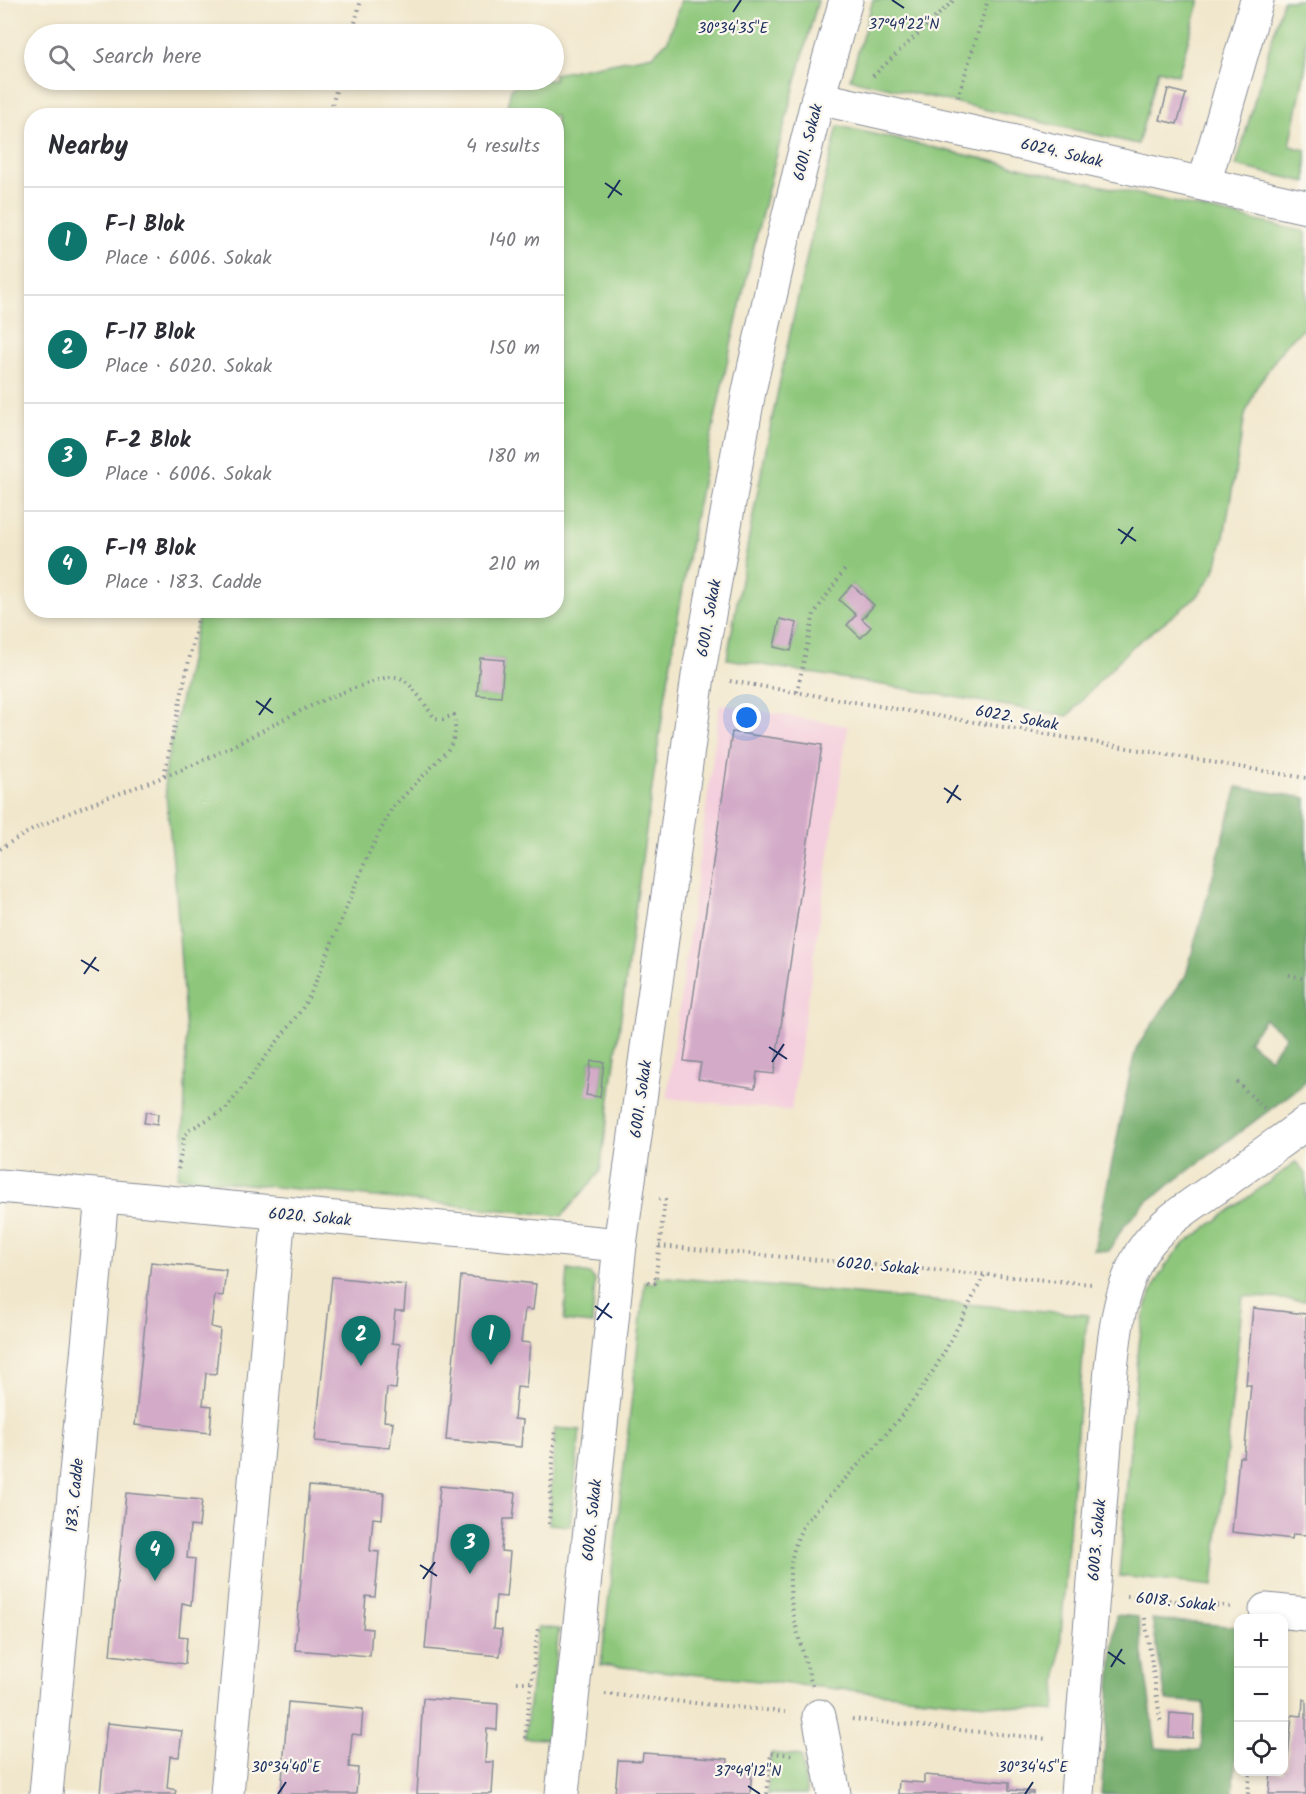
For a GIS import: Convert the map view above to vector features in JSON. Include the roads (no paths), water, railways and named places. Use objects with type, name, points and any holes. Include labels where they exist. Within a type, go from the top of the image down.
[{"type":"street","name":"6001. Sokak","points":[[621,1245],[698,676],[750,391],[782,243],[818,98],[846,0]]},
{"type":"street","points":[[1204,184],[1257,0]]},
{"type":"street","name":"6024. Sokak","points":[[818,98],[1306,207]]},
{"type":"street","name":"6003. Sokak","points":[[1077,1794],[1117,1316],[1111,1286],[1137,1260],[1148,1243],[1164,1226],[1303,1132]]},
{"type":"street","name":"6020. Sokak","points":[[0,1186],[621,1245]]},
{"type":"street","name":"183. Cadde","points":[[46,1794],[102,1196]]},
{"type":"street","points":[[227,1794],[279,1213]]},
{"type":"street","name":"6006. Sokak","points":[[562,1794],[621,1245]]},
{"type":"street","points":[[1266,1610],[1306,1614]]},
{"type":"street","points":[[819,1716],[834,1794]]},
{"type":"place","name":"F-1 Blok","points":[[491,1365]]},
{"type":"place","name":"F-17 Blok","points":[[361,1366]]},
{"type":"place","name":"F-2 Blok","points":[[470,1574]]},
{"type":"place","name":"F-19 Blok","points":[[155,1581]]}]
